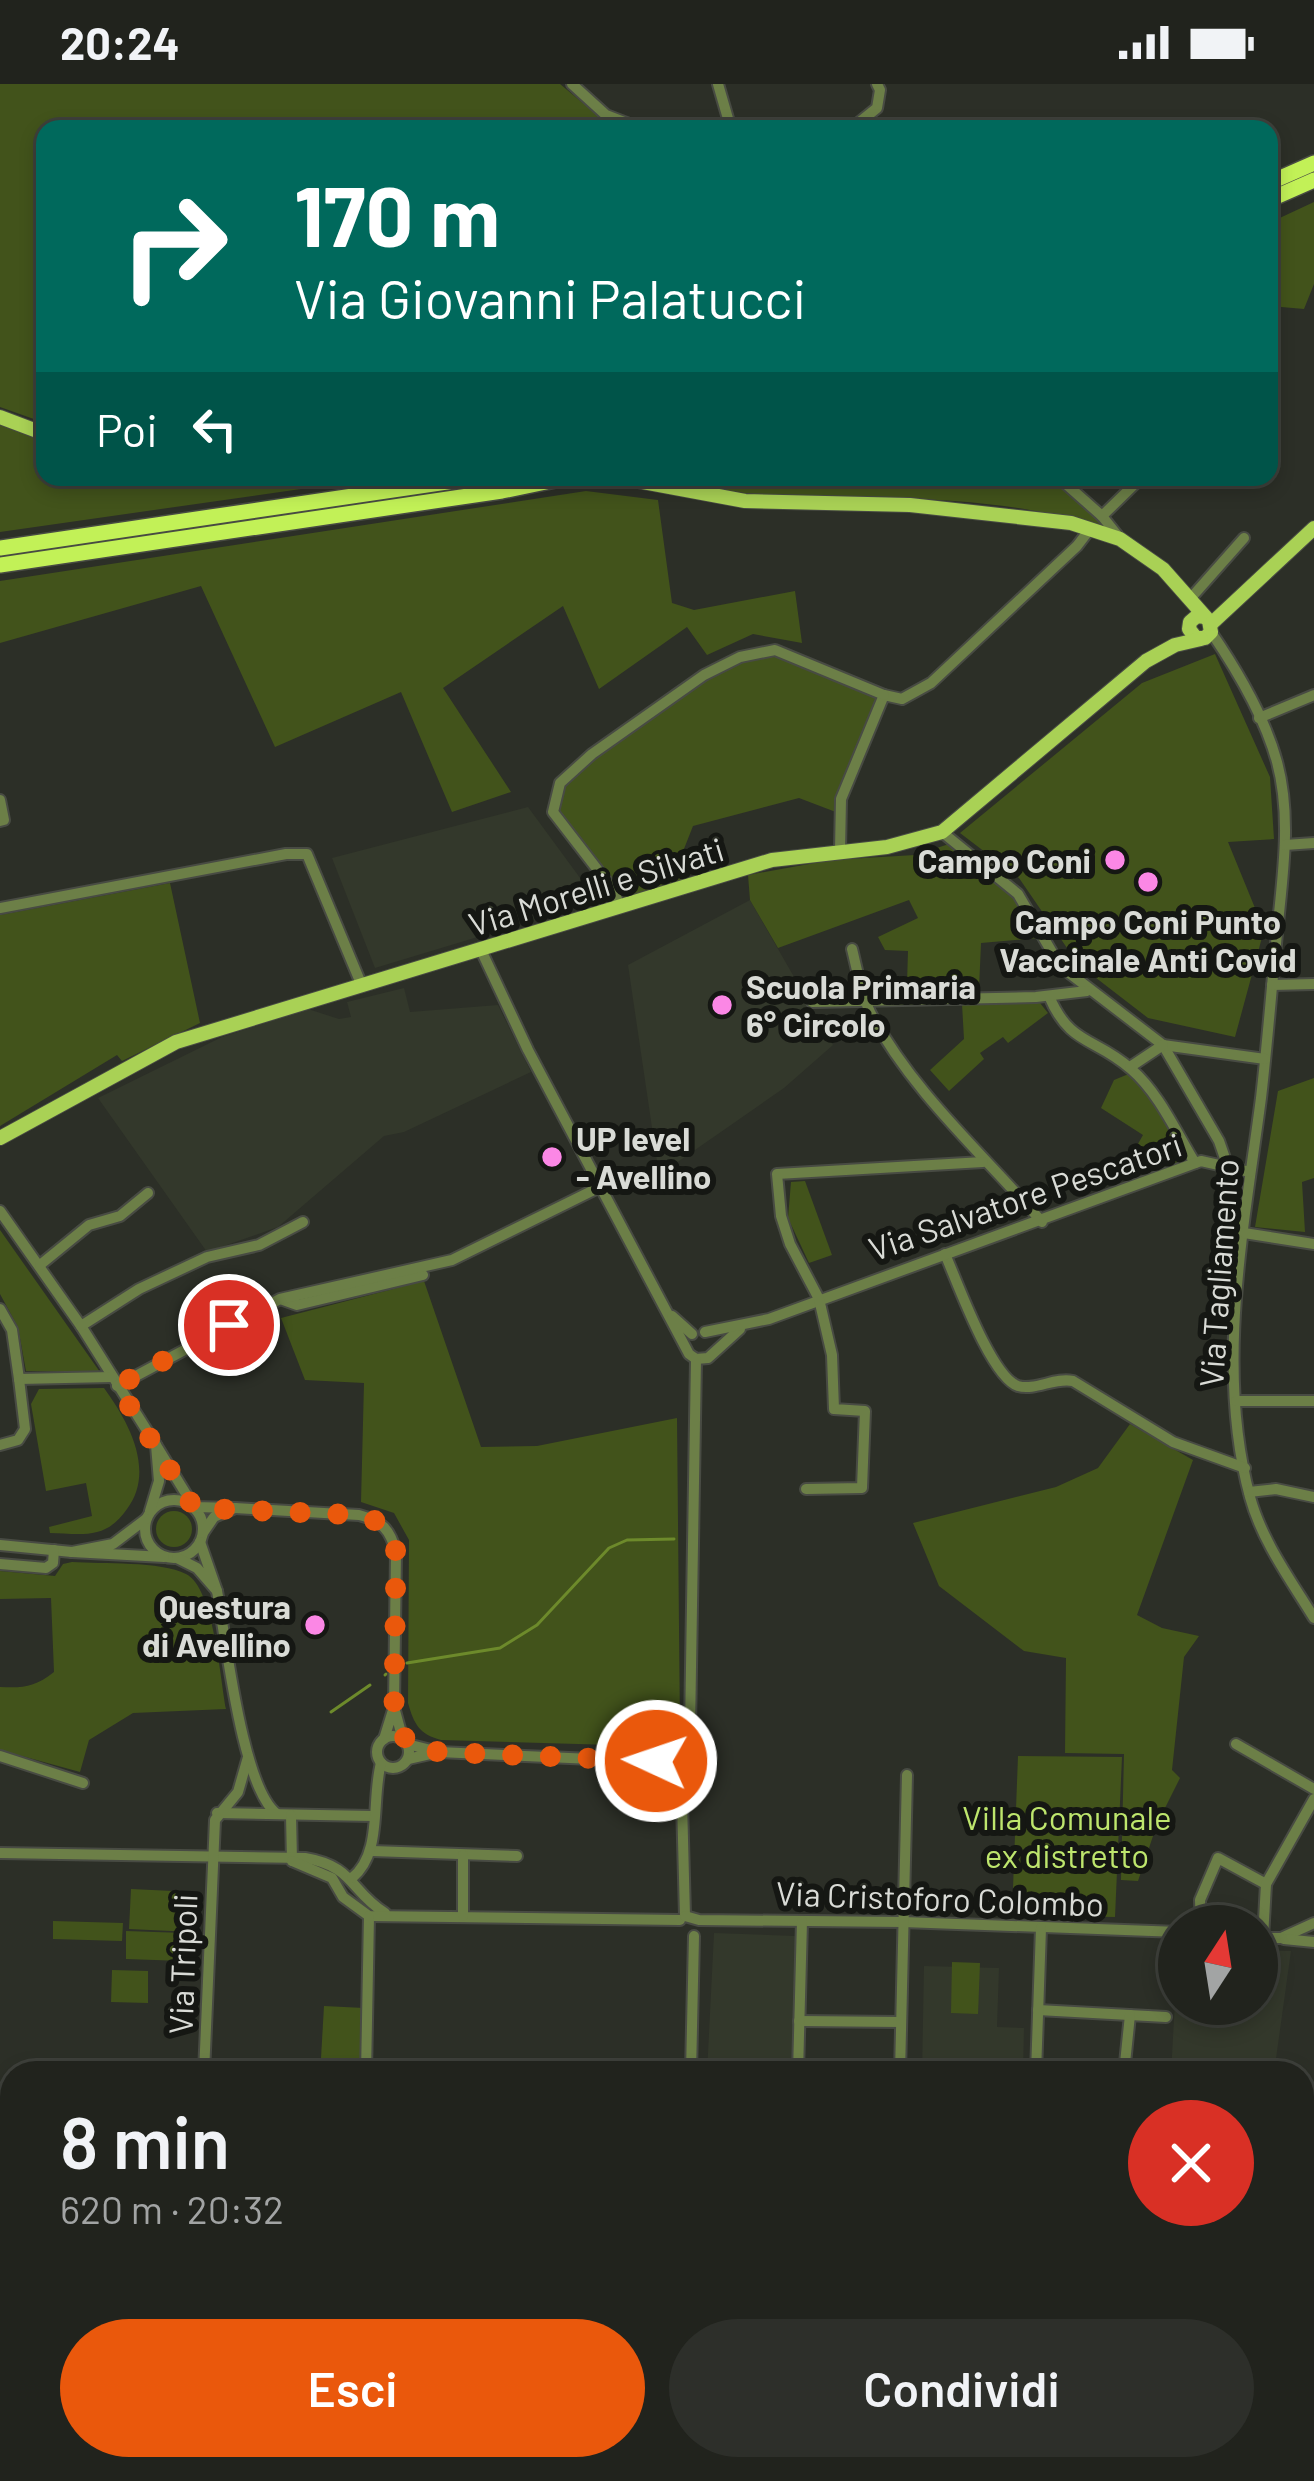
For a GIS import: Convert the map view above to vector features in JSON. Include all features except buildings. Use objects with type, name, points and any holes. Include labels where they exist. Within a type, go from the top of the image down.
[{"type":"highway","points":[[1278,179],[1314,163]]},
{"type":"highway","points":[[1278,196],[1314,180]]},
{"type":"highway","points":[[0,548],[420,486]]},
{"type":"highway","points":[[0,565],[517,486]]},
{"type":"main road","points":[[0,417],[36,431]]},
{"type":"main road","points":[[664,486],[745,501],[910,505],[1024,515],[1090,529],[1120,539],[1162,569],[1190,599],[1202,628]]},
{"type":"main road","name":"Via Morelli e Silvati","points":[[0,1138],[176,1042],[772,860],[886,847],[941,832],[1146,661],[1202,628],[1311,538]]},
{"type":"street","points":[[572,84],[619,120]]},
{"type":"street","points":[[718,84],[728,120]]},
{"type":"street","points":[[862,120],[877,108],[877,84]]},
{"type":"street","points":[[1068,486],[1120,539]]},
{"type":"street","points":[[1102,516],[1133,486]]},
{"type":"street","points":[[620,907],[614,891],[553,812],[560,782],[592,754],[704,675],[762,650],[775,650],[902,700],[931,683],[1090,529]]},
{"type":"street","points":[[1190,599],[1244,538]]},
{"type":"street","name":"Via Tagliamento","points":[[1202,628],[1222,648],[1278,765],[1285,845],[1234,1341],[1236,1401],[1249,1492],[1265,1537],[1314,1618]]},
{"type":"street","points":[[841,850],[842,799],[884,694]]},
{"type":"street","points":[[1258,718],[1314,695]]},
{"type":"street","points":[[0,800],[4,820],[0,821]]},
{"type":"street","points":[[941,832],[1018,894],[1060,966],[1163,1045],[1219,1141],[1228,1168]]},
{"type":"street","points":[[1285,845],[1314,843]]},
{"type":"street","points":[[0,908],[286,854],[308,854],[362,986]]},
{"type":"street","points":[[852,949],[866,1000],[903,1063],[983,1162],[1042,1222]]},
{"type":"street","points":[[481,950],[528,1051],[665,1310],[694,1337],[713,1340],[694,1402],[690,1729],[681,1763],[682,1934],[694,1936]]},
{"type":"street","points":[[1272,985],[1314,985]]},
{"type":"street","points":[[812,1002],[1087,991]]},
{"type":"street","points":[[1049,996],[1062,1026],[1130,1067],[1149,1088],[1195,1163]]},
{"type":"street","points":[[1130,1067],[1163,1045],[1265,1059]]},
{"type":"street","points":[[806,1489],[856,1491],[865,1483],[865,1412],[834,1409],[832,1355],[819,1299],[786,1230],[778,1174],[983,1162]]},
{"type":"street","name":"Via Salvatore Pescatori","points":[[694,1337],[742,1327],[1195,1163],[1250,1172]]},
{"type":"street","points":[[19,1379],[114,1382],[280,1299],[452,1260],[602,1186]]},
{"type":"street","points":[[40,1265],[89,1225],[120,1216],[148,1193]]},
{"type":"street","points":[[0,1210],[81,1326],[203,1524],[201,1538],[217,1591],[248,1757],[259,1794],[277,1814]]},
{"type":"street","points":[[81,1326],[139,1289],[207,1257],[259,1245],[303,1222]]},
{"type":"street","points":[[1244,1233],[1314,1244]]},
{"type":"street","points":[[945,1255],[997,1366],[1010,1383],[1022,1388],[1073,1381],[1173,1442],[1245,1468]]},
{"type":"street","points":[[280,1299],[297,1305],[423,1275]]},
{"type":"street","points":[[0,1309],[11,1330],[25,1429],[18,1440],[0,1445]]},
{"type":"street","name":"Via Salvatore Pescatori","points":[[706,1355],[742,1327]]},
{"type":"street","points":[[694,1337],[689,1354],[706,1355]]},
{"type":"street","points":[[1236,1401],[1314,1401]]},
{"type":"street","points":[[155,1445],[158,1481],[144,1529],[151,1547],[197,1568],[217,1591]]},
{"type":"street","points":[[1249,1492],[1276,1489],[1314,1497]]},
{"type":"street","points":[[72,1552],[107,1547],[167,1500],[177,1499],[194,1508],[359,1515],[378,1520],[391,1533],[396,1552],[394,1707],[408,1759]]},
{"type":"street","points":[[0,1545],[186,1555],[214,1517],[235,1508]]},
{"type":"street","points":[[0,1564],[46,1568],[53,1563],[54,1550]]},
{"type":"street","points":[[346,1879],[365,1868],[372,1851],[381,1763],[377,1748],[394,1707]]},
{"type":"street","points":[[383,1739],[394,1736],[439,1752],[681,1763]]},
{"type":"street","points":[[1236,1744],[1314,1790]]},
{"type":"street","points":[[381,1763],[396,1768],[408,1759],[439,1752]]},
{"type":"street","points":[[0,1756],[83,1783]]},
{"type":"street","points":[[248,1757],[238,1801],[245,1806],[256,1803],[259,1794]]},
{"type":"street","points":[[900,2061],[907,1775]]},
{"type":"street","points":[[217,1813],[238,1792]]},
{"type":"street","points":[[1264,1905],[1266,1884],[1314,1799]]},
{"type":"street","points":[[217,1813],[372,1816]]},
{"type":"street","name":"Via Tripoli","points":[[204,2061],[217,1813]]},
{"type":"street","points":[[291,1815],[292,1861]]},
{"type":"street","points":[[372,1851],[517,1856]]},
{"type":"street","points":[[0,1852],[326,1861],[387,1915]]},
{"type":"street","points":[[463,1916],[464,1855]]},
{"type":"street","points":[[1201,1905],[1218,1858],[1266,1884]]},
{"type":"street","points":[[346,1879],[347,1899],[369,1916],[682,1918]]},
{"type":"street","points":[[346,1879],[347,1899]]},
{"type":"street","points":[[366,2061],[369,1916]]},
{"type":"street","name":"Via Cristoforo Colombo","points":[[682,1918],[1158,1932]]},
{"type":"street","points":[[691,2061],[698,1920]]},
{"type":"street","points":[[798,2061],[802,1921]]},
{"type":"street","points":[[1281,1939],[1314,1923]]},
{"type":"street","points":[[1036,2061],[1041,1928]]},
{"type":"street","points":[[1278,1939],[1314,1942]]},
{"type":"street","points":[[1038,2010],[1158,2017]]},
{"type":"street","points":[[1125,2061],[1130,2015]]},
{"type":"street","points":[[799,2021],[901,2022]]},
{"type":"shaded area","points":[[528,807],[597,901],[375,968],[332,858]]},
{"type":"shaded area","name":"Scuola Primaria 6° Circolo","points":[[750,900],[833,1045],[784,1088],[659,1175],[628,965]]},
{"type":"shaded area","points":[[404,988],[410,1012],[498,1005],[531,1072],[404,1132],[384,1136],[278,1227],[207,1252],[98,1098],[222,1037],[308,1009],[339,1019],[351,1017],[347,1002]]},
{"type":"shaded area","points":[[714,1933],[795,1936],[795,2061],[708,2061]]},
{"type":"shaded area","points":[[1278,1951],[1291,1951],[1276,2061],[1172,2061],[1174,2025],[1278,2025]]},
{"type":"shaded area","points":[[924,1966],[999,1968],[997,2027],[1024,2028],[1023,2061],[922,2061]]},
{"type":"green space","points":[[0,84],[560,84],[605,120],[36,120],[36,420],[0,407]]},
{"type":"green space","points":[[1314,202],[1314,284],[1304,309],[1278,307],[1278,219]]},
{"type":"green space","points":[[0,422],[36,436],[36,486],[322,486],[0,532]]},
{"type":"green space","points":[[707,486],[1080,486],[1111,532],[1068,518],[980,503]]},
{"type":"green space","points":[[586,491],[658,500],[672,603],[694,610],[795,591],[802,643],[753,634],[707,655],[687,627],[599,689],[563,606],[443,688],[511,792],[452,812],[401,692],[275,747],[201,586],[0,643],[0,581]]},
{"type":"green space","points":[[762,651],[884,695],[842,799],[841,814],[799,798],[693,826],[680,859],[691,884],[620,907],[553,812],[560,783],[704,675]]},
{"type":"green space","name":"Campo Coni","points":[[1215,654],[1270,777],[1274,839],[1228,842],[1264,930],[1235,1037],[1148,1018],[1078,964],[1019,878],[960,833],[1142,683]]},
{"type":"green space","points":[[949,844],[1016,897],[1038,938],[981,943],[979,989],[907,984],[908,951],[885,950],[878,937],[918,918],[909,900],[778,948],[750,900],[748,875],[831,860],[915,855]]},
{"type":"green space","points":[[170,883],[200,1023],[122,1061],[117,1055],[0,1126],[0,915]]},
{"type":"green space","points":[[1040,1003],[1048,1013],[1008,1043],[1003,1037],[980,1053],[984,1059],[949,1091],[930,1070],[964,1039],[962,1004]]},
{"type":"green space","points":[[1131,1073],[1186,1160],[1138,1173],[1130,1158],[1143,1135],[1101,1108],[1114,1080]]},
{"type":"green space","points":[[1314,1078],[1314,1178],[1302,1182],[1305,1232],[1255,1227],[1278,1091]]},
{"type":"green space","points":[[805,1181],[832,1255],[809,1263],[788,1218],[791,1182]]},
{"type":"green space","points":[[0,1230],[100,1372],[26,1371],[18,1327],[0,1294]]},
{"type":"green space","points":[[424,1281],[481,1447],[537,1446],[677,1418],[680,1731],[667,1741],[648,1746],[441,1740],[427,1735],[415,1722],[408,1703],[409,1540],[394,1513],[361,1502],[364,1383],[305,1380],[281,1318]]},
{"type":"green space","points":[[104,1388],[135,1446],[139,1478],[135,1494],[121,1517],[106,1529],[50,1533],[49,1527],[92,1516],[86,1483],[46,1491],[31,1404],[39,1389]]},
{"type":"green space","points":[[1130,1424],[1193,1460],[1137,1615],[1162,1628],[1199,1636],[1184,1657],[1172,1770],[1180,1778],[1157,1824],[1138,1881],[1121,1880],[1124,1754],[1065,1753],[1066,1658],[1024,1651],[939,1586],[913,1523],[1056,1487],[1098,1468]]},
{"type":"green space","points":[[174,1511],[187,1516],[192,1529],[187,1542],[174,1547],[161,1542],[156,1529],[161,1516]]},
{"type":"green space","points":[[63,1564],[162,1567],[186,1574],[196,1583],[209,1615],[226,1709],[133,1713],[89,1740],[80,1772],[0,1750],[0,1687],[29,1686],[54,1672],[51,1598],[0,1599],[0,1571],[55,1576]]},
{"type":"green space","name":"Villa Comunale ex distretto","points":[[1018,1756],[1122,1757],[1115,1917],[1012,1915]]},
{"type":"green space","points":[[131,1889],[194,1892],[192,1932],[129,1929]]},
{"type":"green space","points":[[53,1921],[123,1923],[122,1941],[53,1939]]},
{"type":"green space","points":[[126,1931],[184,1933],[183,1961],[126,1959]]},
{"type":"green space","points":[[952,1962],[980,1963],[978,2014],[951,2013]]},
{"type":"green space","points":[[112,1970],[148,1971],[148,2003],[111,2002]]},
{"type":"green space","points":[[324,2006],[364,2008],[363,2060],[321,2058]]},
{"type":"waterway","points":[[407,1663],[500,1648],[537,1625],[609,1548],[627,1540],[674,1539]]},
{"type":"waterway","points":[[331,1712],[370,1685]]},
{"type":"place","name":"Campo Coni","points":[[1115,860]]},
{"type":"place","name":"Campo Coni Punto Vaccinale Anti Covid","points":[[1148,882]]},
{"type":"place","name":"Scuola Primaria 6° Circolo","points":[[722,1005]]},
{"type":"place","name":"UP level - Avellino","points":[[552,1157]]},
{"type":"place","name":"Questura di Avellino","points":[[315,1625]]},
{"type":"route","points":[[229,1325],[117,1386],[194,1508],[359,1515],[378,1520],[391,1533],[396,1552],[394,1707],[407,1744],[439,1752],[656,1761]]}]
